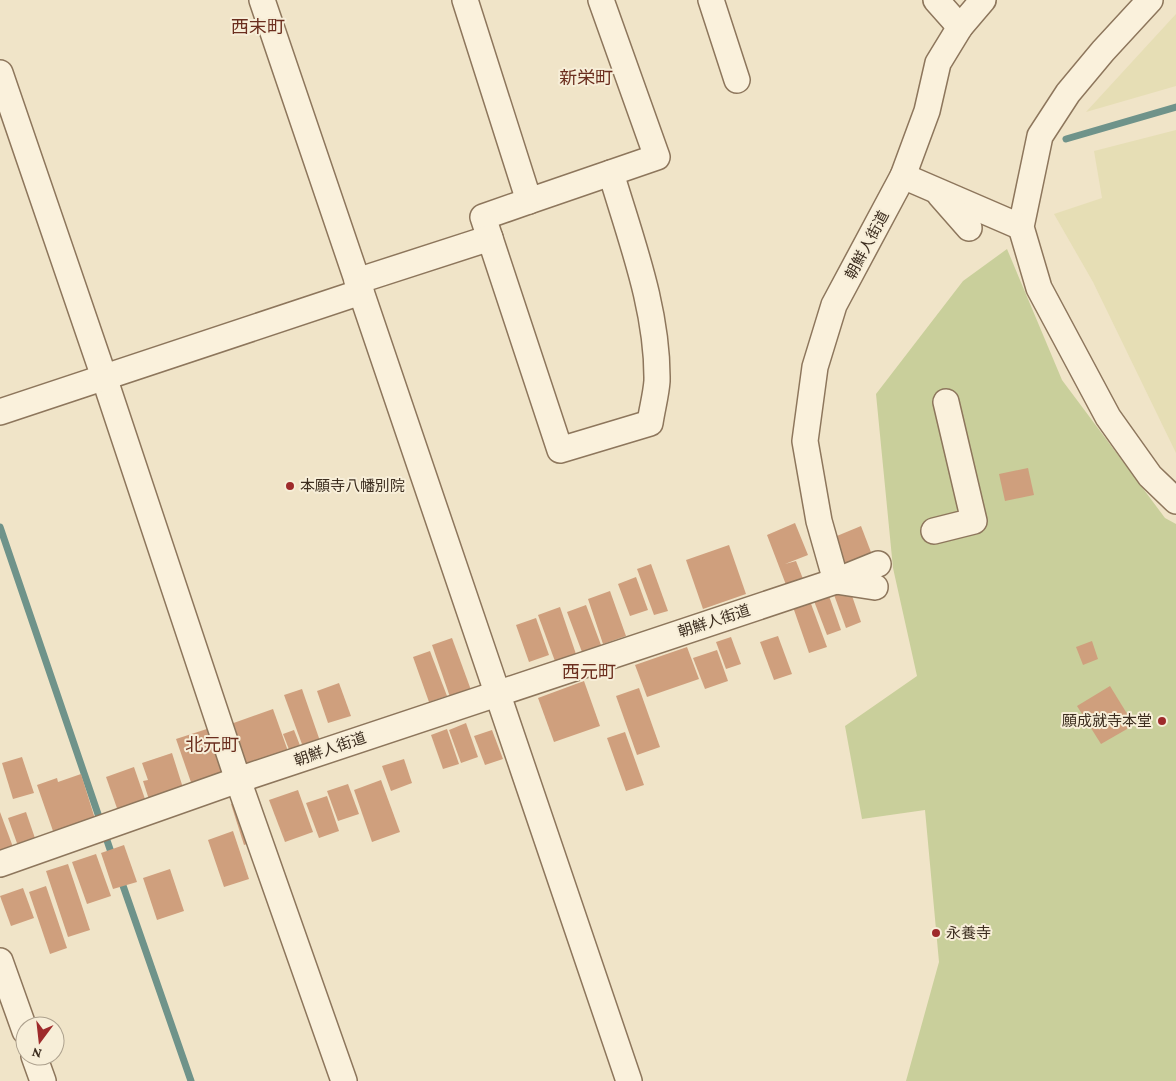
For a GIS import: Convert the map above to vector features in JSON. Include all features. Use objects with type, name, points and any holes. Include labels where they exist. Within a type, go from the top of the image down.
[{"type":"street","points":[[262,0],[629,1081]]},
{"type":"street","points":[[465,0],[529,201]]},
{"type":"street","points":[[601,0],[657,157],[483,216],[560,450],[650,423],[657,383],[654,337],[644,289],[611,173]]},
{"type":"street","points":[[711,0],[738,80]]},
{"type":"street","points":[[936,0],[960,27]]},
{"type":"street","name":"朝鮮人街道","points":[[0,864],[238,780],[836,581],[819,521],[806,441],[815,367],[834,305],[904,176],[927,111],[938,62],[960,27],[983,0]]},
{"type":"street","points":[[1150,0],[1103,51],[1068,93],[1040,136],[1021,227],[1039,288],[1108,417],[1150,476],[1176,501]]},
{"type":"street","points":[[0,73],[104,377],[238,780],[344,1081]]},
{"type":"street","points":[[904,176],[1021,227]]},
{"type":"street","points":[[935,190],[969,228]]},
{"type":"street","points":[[0,412],[359,287],[490,238]]},
{"type":"street","points":[[934,531],[974,521],[946,402]]},
{"type":"street","points":[[836,581],[876,576]]},
{"type":"street","points":[[0,961],[20,1016]]},
{"type":"street","points":[[38,1066],[43,1081]]},
{"type":"shaded area","points":[[1176,14],[1176,86],[1086,112]]},
{"type":"shaded area","points":[[1176,130],[1176,453],[1093,282],[1054,214],[1102,198],[1094,151]]},
{"type":"green space","points":[[1007,249],[1062,380],[1165,518],[1176,524],[1176,1081],[906,1081],[939,962],[925,810],[862,819],[845,726],[917,676],[893,568],[876,394],[963,281]]},
{"type":"building","points":[[1028,468],[1034,495],[1005,501],[999,474]]},
{"type":"building","points":[[795,523],[808,555],[785,564],[796,561],[805,584],[788,590],[767,535]]},
{"type":"building","points":[[861,526],[874,560],[845,572],[832,538]]},
{"type":"building","points":[[729,545],[746,594],[703,609],[686,560]]},
{"type":"building","points":[[651,564],[668,611],[654,615],[637,569]]},
{"type":"building","points":[[636,577],[648,610],[630,616],[618,584]]},
{"type":"building","points":[[849,587],[861,622],[846,628],[833,592]]},
{"type":"building","points":[[610,591],[626,636],[603,644],[588,599]]},
{"type":"building","points":[[829,596],[841,630],[827,635],[814,601]]},
{"type":"building","points":[[810,601],[827,647],[809,653],[793,607]]},
{"type":"building","points":[[586,605],[601,645],[582,652],[567,612]]},
{"type":"building","points":[[560,607],[577,657],[556,664],[538,615]]},
{"type":"building","points":[[536,618],[549,655],[529,662],[516,625]]},
{"type":"building","points":[[778,636],[792,674],[774,680],[760,642]]},
{"type":"building","points":[[731,637],[741,664],[726,669],[716,642]]},
{"type":"building","points":[[452,638],[471,690],[450,697],[432,645]]},
{"type":"building","points":[[1092,641],[1098,659],[1083,665],[1076,647]]},
{"type":"building","points":[[687,647],[699,679],[647,697],[635,665]]},
{"type":"building","points":[[717,650],[728,681],[705,689],[693,658]]},
{"type":"building","points":[[430,651],[447,696],[429,702],[413,657]]},
{"type":"building","points":[[584,681],[600,726],[554,742],[538,698]]},
{"type":"building","points":[[339,683],[351,716],[328,723],[317,691]]},
{"type":"building","points":[[1110,686],[1134,725],[1101,744],[1077,706]]},
{"type":"building","points":[[639,688],[660,747],[637,755],[616,696]]},
{"type":"building","points":[[302,689],[320,741],[303,747],[284,695]]},
{"type":"building","points":[[273,709],[289,754],[244,770],[228,725]]},
{"type":"building","points":[[466,723],[478,757],[461,763],[449,730]]},
{"type":"building","points":[[216,726],[233,775],[193,788],[176,739]]},
{"type":"building","points":[[447,729],[459,764],[443,769],[431,735]]},
{"type":"building","points":[[294,730],[301,748],[290,752],[283,734]]},
{"type":"building","points":[[492,730],[503,759],[485,765],[474,736]]},
{"type":"building","points":[[625,732],[644,785],[626,791],[607,738]]},
{"type":"building","points":[[172,753],[184,791],[153,812],[143,781],[148,780],[142,763]]},
{"type":"building","points":[[22,757],[34,793],[13,799],[2,763]]},
{"type":"building","points":[[404,759],[412,783],[391,791],[382,766]]},
{"type":"building","points":[[134,767],[146,802],[118,811],[106,777]]},
{"type":"building","points":[[81,774],[96,822],[73,830],[71,825],[53,831],[37,785],[57,778],[58,782]]},
{"type":"building","points":[[381,780],[400,832],[372,842],[354,790]]},
{"type":"building","points":[[348,784],[359,814],[338,821],[327,791]]},
{"type":"building","points":[[298,790],[313,832],[285,842],[269,800]]},
{"type":"building","points":[[327,796],[339,831],[319,838],[306,803]]},
{"type":"building","points":[[248,798],[262,839],[244,845],[231,804]]},
{"type":"building","points":[[0,812],[13,847],[0,852]]},
{"type":"building","points":[[26,812],[36,841],[18,846],[8,818]]},
{"type":"building","points":[[233,831],[249,879],[224,887],[208,840]]},
{"type":"building","points":[[124,845],[137,882],[113,889],[101,853]]},
{"type":"building","points":[[96,854],[111,896],[87,904],[72,862]]},
{"type":"building","points":[[68,864],[90,930],[68,937],[46,871]]},
{"type":"building","points":[[170,869],[184,911],[157,920],[143,878]]},
{"type":"building","points":[[46,886],[67,948],[50,954],[29,892]]},
{"type":"building","points":[[23,888],[34,918],[11,926],[0,896]]},
{"type":"waterway","points":[[1066,139],[1176,107]]},
{"type":"waterway","points":[[0,527],[113,858]]},
{"type":"waterway","points":[[120,877],[191,1081]]},
{"type":"place","name":"本願寺八幡別院","points":[[290,486]]},
{"type":"place","name":"願成就寺本堂","points":[[1162,721]]},
{"type":"place","name":"永養寺","points":[[936,933]]},
{"type":"district","name":"西末町","points":[[258,27]]},
{"type":"district","name":"新栄町","points":[[586,78]]},
{"type":"district","name":"西元町","points":[[589,672]]},
{"type":"district","name":"北元町","points":[[212,745]]}]
